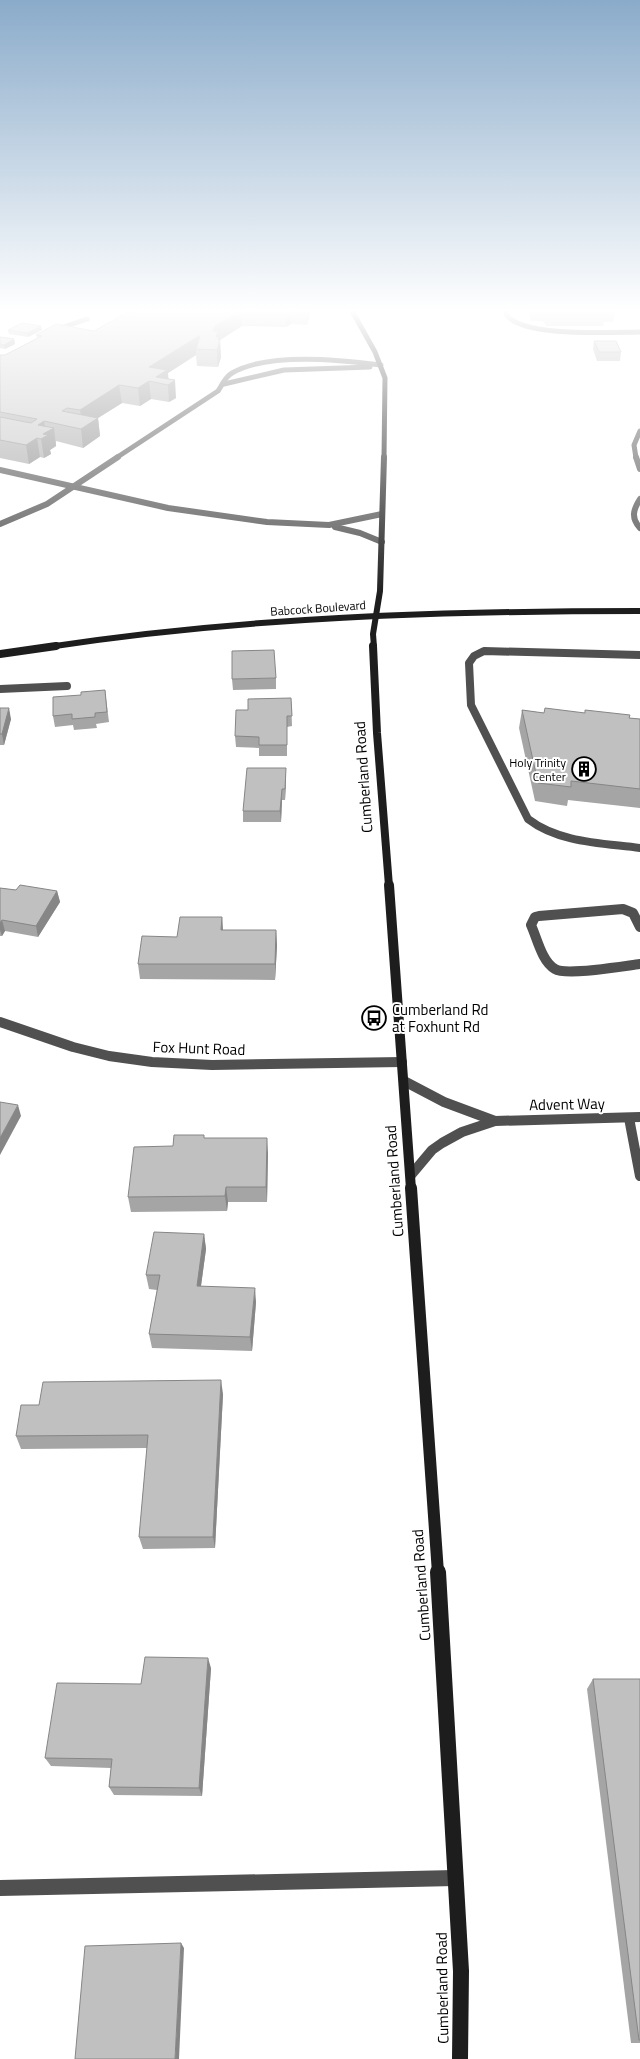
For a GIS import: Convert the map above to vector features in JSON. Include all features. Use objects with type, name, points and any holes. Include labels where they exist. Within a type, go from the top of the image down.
[{"type":"main road","name":"Cumberland Road","points":[[386,405],[380,591],[373,634],[377,732],[411,1175],[436,1551],[461,1971],[460,2059]]},
{"type":"main road","name":"Babcock Boulevard","points":[[0,654],[148,634],[376,615],[523,610],[640,611]]},
{"type":"street","points":[[0,524],[47,504],[197,405]]},
{"type":"street","points":[[640,431],[635,438],[633,448],[640,469]]},
{"type":"street","points":[[0,470],[168,508],[267,522],[329,525],[360,533],[382,542]]},
{"type":"street","points":[[640,499],[634,507],[632,515],[634,522],[640,528]]},
{"type":"street","points":[[329,525],[382,514]]},
{"type":"street","points":[[640,655],[484,651],[474,656],[469,663],[471,705],[528,819],[535,826],[557,835],[640,848]]},
{"type":"street","points":[[0,689],[67,686]]},
{"type":"street","points":[[640,927],[633,913],[623,909],[539,916],[535,918],[531,925],[548,962],[560,971],[570,972],[640,964]]},
{"type":"street","name":"Fox Hunt Road","points":[[0,1022],[73,1047],[109,1056],[152,1062],[212,1065],[402,1062]]},
{"type":"street","name":"Advent Way","points":[[404,1081],[444,1102],[495,1121]]},
{"type":"street","points":[[634,1117],[640,1176]]},
{"type":"street","name":"Advent Way","points":[[411,1175],[432,1150],[442,1143],[462,1132],[495,1121],[634,1117]]},
{"type":"street","points":[[0,1888],[456,1878]]},
{"type":"building","points":[[0,405],[88,405],[80,410],[67,408],[62,411],[98,418],[81,429],[44,421],[38,425],[54,428],[43,434],[48,435],[41,439],[37,438],[26,445],[0,440],[0,417],[31,423],[37,419],[0,412]]},
{"type":"building","points":[[274,650],[276,678],[232,679],[232,651]]},
{"type":"building","points":[[105,690],[107,712],[95,713],[95,717],[72,719],[72,714],[53,716],[53,697],[81,695],[81,692]]},
{"type":"building","points":[[291,698],[292,716],[287,716],[287,745],[259,745],[259,737],[235,736],[236,710],[248,710],[248,699]]},
{"type":"building","points":[[0,708],[9,708],[2,734],[0,734]]},
{"type":"building","name":"Holy Trinity Center","points":[[545,708],[585,713],[585,710],[630,715],[629,718],[640,719],[640,789],[571,781],[571,787],[538,783],[522,710],[544,713]]},
{"type":"building","points":[[247,768],[286,768],[285,789],[282,789],[280,811],[243,811]]},
{"type":"building","points":[[20,885],[57,891],[36,926],[2,920],[0,923],[0,888],[16,890]]},
{"type":"building","points":[[180,917],[222,917],[221,930],[276,930],[275,964],[138,964],[142,936],[177,937]]},
{"type":"building","points":[[0,1102],[18,1105],[0,1138]]},
{"type":"building","points":[[174,1135],[204,1135],[204,1138],[267,1138],[266,1187],[226,1187],[225,1196],[128,1197],[134,1147],[173,1146]]},
{"type":"building","points":[[154,1232],[204,1234],[197,1286],[255,1288],[250,1337],[149,1334],[160,1275],[146,1275]]},
{"type":"building","points":[[221,1380],[213,1537],[139,1537],[148,1435],[16,1436],[21,1405],[39,1405],[43,1382]]},
{"type":"building","points":[[145,1657],[208,1658],[199,1788],[109,1787],[112,1759],[45,1758],[57,1683],[141,1684]]},
{"type":"building","points":[[593,1679],[640,1679],[640,2040],[639,2040]]},
{"type":"building","points":[[181,1943],[175,2059],[75,2059],[85,1946]]},
{"type":"place","name":"Holy Trinity Center","points":[[584,769]]},
{"type":"place","name":"Cumberland Rd at Foxhunt Rd","points":[[374,1018]]}]
